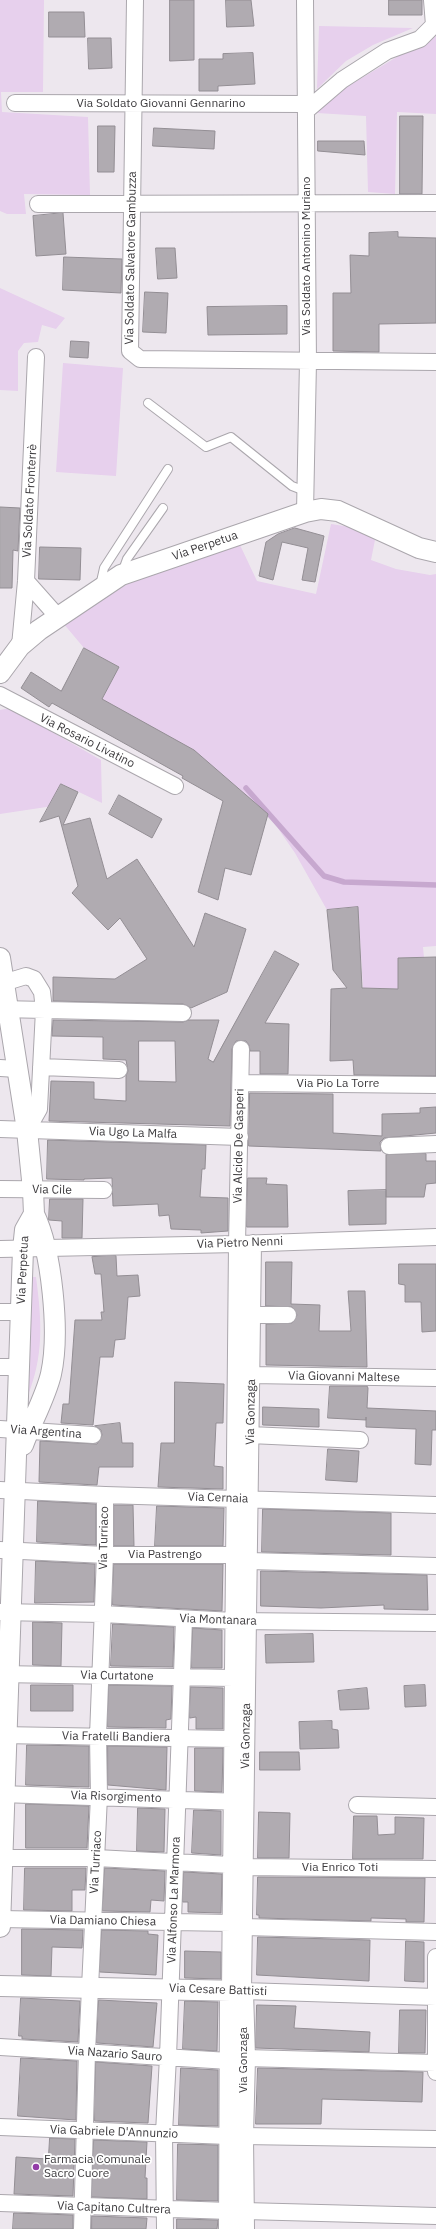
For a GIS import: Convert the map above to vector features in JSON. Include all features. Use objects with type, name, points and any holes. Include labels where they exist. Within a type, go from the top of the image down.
[{"type":"street","name":"Via Soldato Salvatore Gambuzza","points":[[135,0],[130,351],[140,359],[436,362]]},
{"type":"street","name":"Via Soldato Antonino Muriano","points":[[305,0],[308,361],[305,512]]},
{"type":"street","points":[[306,107],[342,80],[387,51],[420,39],[434,25],[432,0]]},
{"type":"street","name":"Via Soldato Giovanni Gennarino","points":[[15,103],[306,107]]},
{"type":"street","points":[[38,204],[436,203]]},
{"type":"street","name":"Via Soldato Fronterrè","points":[[7,658],[26,580],[36,357]]},
{"type":"street","name":"Via Perpetua","points":[[7,658],[58,617],[100,588],[121,576],[305,512],[321,509],[338,511],[418,548],[436,552]]},
{"type":"street","points":[[26,580],[58,617]]},
{"type":"street","name":"Via Rosario Livatino","points":[[0,695],[175,786]]},
{"type":"street","name":"Via Perpetua","points":[[0,958],[3,983],[3,1010],[9,1069],[27,1130],[34,1214],[25,1230],[23,1249],[20,1367],[16,1430]]},
{"type":"street","points":[[3,983],[26,976],[34,979],[42,992],[44,1010],[39,1109],[27,1130]]},
{"type":"street","points":[[3,1010],[183,1013]]},
{"type":"street","name":"Via Alcide De Gasperi","points":[[241,1049],[240,1137],[245,1244]]},
{"type":"street","points":[[42,1067],[119,1070]]},
{"type":"street","name":"Via Pio La Torre","points":[[241,1083],[436,1085]]},
{"type":"street","name":"Via Ugo La Malfa","points":[[0,1129],[240,1137]]},
{"type":"street","points":[[390,1146],[436,1144]]},
{"type":"street","name":"Via Cile","points":[[0,1189],[104,1190]]},
{"type":"street","points":[[0,1927],[8,1490],[17,1464],[16,1430],[51,1374],[55,1330],[51,1279],[41,1229],[34,1214]]},
{"type":"street","name":"Via Pietro Nenni","points":[[0,1249],[245,1244],[436,1237]]},
{"type":"street","name":"Via Gonzaga","points":[[242,1499],[250,1435],[252,1315],[245,1244]]},
{"type":"street","name":"Via Gonzaga","points":[[236,2220],[237,1925],[245,1244]]},
{"type":"street","points":[[0,1312],[21,1312]]},
{"type":"street","points":[[252,1315],[288,1315]]},
{"type":"street","points":[[0,1367],[20,1367]]},
{"type":"street","name":"Via Giovanni Maltese","points":[[251,1375],[436,1378]]},
{"type":"street","name":"Via Argentina","points":[[16,1430],[93,1435]]},
{"type":"street","points":[[250,1435],[360,1440]]},
{"type":"street","name":"Via Cernaia","points":[[8,1490],[105,1495],[436,1505]]},
{"type":"street","name":"Via Turriaco","points":[[82,2229],[87,2052],[99,1796],[98,1736],[102,1675],[105,1495]]},
{"type":"street","name":"Via Pastrengo","points":[[7,1550],[105,1555],[242,1558],[436,1566]]},
{"type":"street","name":"Via Montanara","points":[[5,1612],[102,1614],[184,1620],[436,1623]]},
{"type":"street","name":"Via Alfonso La Marmora","points":[[165,2229],[164,2133],[181,1738],[184,1620]]},
{"type":"street","name":"Via Gonzaga","points":[[239,1802],[232,1739],[233,1678],[241,1621]]},
{"type":"street","name":"Via Curtatone","points":[[4,1674],[233,1678]]},
{"type":"street","name":"Via Fratelli Bandiera","points":[[3,1735],[232,1739]]},
{"type":"street","name":"Via Risorgimento","points":[[2,1794],[99,1796],[239,1802]]},
{"type":"street","points":[[357,1805],[436,1807]]},
{"type":"street","name":"Via Enrico Toti","points":[[1,1858],[96,1858],[238,1866],[436,1868]]},
{"type":"street","name":"Via Damiano Chiesa","points":[[0,1919],[436,1932]]},
{"type":"street","points":[[436,1957],[436,2072]]},
{"type":"street","name":"Via Cesare Battisti","points":[[0,1986],[90,1989],[170,1988],[436,1997]]},
{"type":"street","name":"Via Nazario Sauro","points":[[0,2047],[168,2057],[436,2064]]},
{"type":"street","name":"Via Gabriele D'Annunzio","points":[[0,2127],[84,2132],[436,2139]]},
{"type":"street","name":"Via Capitano Cultrera","points":[[0,2203],[166,2210],[236,2220],[436,2216]]},
{"type":"street","points":[[436,2222],[436,2229]]},
{"type":"lane","points":[[148,403],[206,447],[231,437],[292,486],[305,491]]},
{"type":"lane","points":[[100,588],[104,568],[168,469]]},
{"type":"lane","points":[[121,576],[127,559],[163,508]]},
{"type":"shaded area","points":[[0,0],[44,0],[43,92],[1,92],[2,112],[88,117],[90,195],[24,194],[26,214],[7,214],[0,211]]},
{"type":"shaded area","points":[[319,26],[413,28],[373,45],[346,61],[317,89]]},
{"type":"shaded area","points":[[436,36],[436,114],[397,112],[395,194],[368,192],[366,116],[317,113],[342,90],[405,52],[427,43]]},
{"type":"shaded area","points":[[0,288],[65,318],[56,329],[42,325],[38,342],[24,343],[18,351],[18,391],[0,390]]},
{"type":"shaded area","points":[[63,363],[123,368],[116,476],[56,472]]},
{"type":"shaded area","points":[[331,524],[350,527],[375,540],[371,560],[396,569],[430,575],[436,574],[436,946],[423,947],[424,958],[398,958],[398,989],[363,988],[358,907],[327,910],[295,853],[268,814],[197,754],[102,699],[119,667],[84,648],[63,623],[136,579],[240,545],[257,581],[316,594]]},
{"type":"shaded area","points":[[10,708],[101,760],[102,803],[62,784],[56,794],[53,806],[0,814],[0,710]]},
{"type":"shaded area","points":[[32,1277],[36,1277],[40,1309],[40,1339],[39,1353],[33,1383],[27,1398]]},
{"type":"building","points":[[170,0],[194,0],[194,60],[170,61]]},
{"type":"building","points":[[226,0],[251,0],[254,26],[227,27]]},
{"type":"building","points":[[389,0],[422,0],[422,15],[389,15]]},
{"type":"building","points":[[49,12],[84,12],[85,37],[49,37]]},
{"type":"building","points":[[88,38],[111,38],[112,68],[89,69]]},
{"type":"building","points":[[253,53],[255,84],[218,86],[218,91],[199,91],[199,59],[223,59],[223,54]]},
{"type":"building","points":[[400,116],[423,116],[422,194],[400,194]]},
{"type":"building","points":[[98,126],[115,126],[114,172],[98,172]]},
{"type":"building","points":[[154,128],[215,131],[214,149],[153,146]]},
{"type":"building","points":[[318,141],[364,141],[365,155],[318,151]]},
{"type":"building","points":[[63,213],[66,254],[36,256],[33,216]]},
{"type":"building","points":[[398,232],[398,237],[436,238],[436,323],[379,324],[379,352],[333,351],[333,293],[351,293],[350,255],[369,256],[369,233]]},
{"type":"building","points":[[156,248],[175,248],[177,278],[158,279]]},
{"type":"building","points":[[64,257],[122,259],[121,293],[63,290]]},
{"type":"building","points":[[145,292],[168,293],[166,333],[143,332]]},
{"type":"building","points":[[287,306],[287,334],[208,335],[207,307]]},
{"type":"building","points":[[71,341],[89,342],[88,358],[70,357]]},
{"type":"building","points":[[0,507],[20,508],[18,551],[13,550],[12,588],[0,588]]},
{"type":"building","points":[[295,528],[324,536],[315,582],[302,580],[308,548],[282,542],[273,580],[259,576],[266,542],[278,534]]},
{"type":"building","points":[[40,547],[81,548],[80,580],[39,579]]},
{"type":"building","points":[[84,648],[119,667],[102,699],[194,750],[268,814],[251,875],[225,868],[218,900],[198,892],[223,801],[182,778],[183,776],[52,703],[49,707],[21,688],[31,672],[61,691]]},
{"type":"building","points":[[61,784],[78,792],[63,825],[90,818],[107,879],[137,859],[194,947],[205,913],[246,929],[227,992],[191,1008],[183,1004],[53,1001],[53,977],[115,979],[147,959],[120,918],[108,930],[72,893],[78,886],[59,816],[40,822]]},
{"type":"building","points":[[119,795],[162,819],[152,838],[109,814]]},
{"type":"building","points":[[358,907],[362,988],[398,989],[398,958],[436,957],[436,1076],[354,1075],[353,1060],[330,1061],[331,989],[347,988],[333,970],[327,910]]},
{"type":"building","points":[[275,951],[299,964],[265,1023],[289,1024],[288,1074],[260,1074],[260,1051],[250,1051],[249,1045],[246,1041],[236,1041],[232,1049],[230,1126],[49,1121],[51,1081],[94,1082],[94,1099],[126,1101],[126,1076],[128,1071],[126,1060],[103,1059],[103,1037],[52,1036],[53,1020],[183,1022],[189,1020],[219,1020],[208,1059],[213,1062]],"holes":[[[139,1041],[175,1041],[176,1082],[139,1081]]]},
{"type":"building","points":[[250,1093],[333,1094],[333,1133],[382,1136],[382,1114],[420,1113],[420,1108],[436,1107],[436,1133],[384,1138],[380,1142],[381,1151],[249,1146]]},
{"type":"building","points":[[48,1140],[206,1145],[205,1169],[202,1169],[200,1197],[228,1198],[228,1231],[201,1233],[201,1230],[171,1229],[169,1215],[159,1216],[158,1204],[113,1206],[112,1178],[84,1180],[47,1179]]},
{"type":"building","points":[[426,1154],[426,1161],[436,1161],[436,1183],[426,1184],[424,1197],[386,1197],[386,1155]]},
{"type":"building","points":[[248,1178],[267,1178],[266,1184],[287,1185],[288,1227],[247,1227]]},
{"type":"building","points":[[386,1190],[386,1224],[349,1225],[348,1191]]},
{"type":"building","points":[[50,1199],[83,1199],[82,1238],[62,1238],[62,1221],[49,1220]]},
{"type":"building","points":[[116,1256],[117,1276],[138,1275],[140,1296],[128,1297],[125,1339],[115,1340],[113,1357],[100,1357],[93,1425],[61,1423],[63,1404],[69,1404],[75,1320],[102,1320],[101,1312],[104,1312],[101,1274],[95,1274],[92,1257]]},
{"type":"building","points":[[266,1262],[292,1262],[291,1304],[320,1305],[319,1331],[351,1331],[348,1291],[365,1291],[367,1367],[266,1365],[266,1324],[292,1323],[297,1315],[292,1307],[266,1306]]},
{"type":"building","points":[[399,1264],[436,1264],[436,1331],[422,1332],[421,1302],[405,1302],[405,1285],[399,1284]]},
{"type":"building","points":[[175,1382],[224,1384],[223,1423],[216,1423],[214,1466],[223,1467],[223,1489],[158,1487],[161,1443],[174,1443]]},
{"type":"building","points":[[330,1386],[367,1386],[367,1408],[436,1411],[436,1430],[432,1430],[431,1465],[415,1464],[416,1429],[366,1427],[366,1420],[328,1418]]},
{"type":"building","points":[[263,1407],[319,1409],[319,1427],[263,1425]]},
{"type":"building","points":[[120,1423],[122,1443],[133,1443],[133,1467],[99,1467],[97,1485],[39,1482],[40,1441],[97,1444],[102,1435],[101,1430],[95,1426]]},
{"type":"building","points":[[328,1449],[359,1451],[357,1482],[326,1480]]},
{"type":"building","points":[[38,1501],[96,1504],[96,1545],[37,1542]]},
{"type":"building","points":[[114,1505],[133,1505],[134,1546],[114,1546]]},
{"type":"building","points":[[157,1506],[224,1508],[223,1546],[155,1546]]},
{"type":"building","points":[[263,1509],[391,1513],[391,1555],[262,1552]]},
{"type":"building","points":[[36,1561],[95,1564],[94,1602],[35,1603]]},
{"type":"building","points":[[114,1564],[223,1564],[222,1611],[113,1605]]},
{"type":"building","points":[[261,1571],[427,1575],[428,1610],[384,1609],[384,1605],[321,1608],[261,1606]]},
{"type":"building","points":[[33,1622],[62,1623],[61,1666],[33,1665]]},
{"type":"building","points":[[113,1624],[174,1627],[173,1667],[111,1666]]},
{"type":"building","points":[[193,1628],[222,1630],[222,1668],[192,1668]]},
{"type":"building","points":[[313,1634],[314,1662],[266,1663],[265,1635]]},
{"type":"building","points":[[31,1685],[73,1685],[73,1711],[31,1711]]},
{"type":"building","points":[[109,1685],[172,1686],[171,1719],[166,1720],[166,1728],[108,1727]]},
{"type":"building","points":[[425,1685],[426,1706],[405,1707],[404,1686]]},
{"type":"building","points":[[191,1687],[223,1688],[223,1729],[196,1729],[196,1717],[190,1718]]},
{"type":"building","points":[[367,1688],[369,1709],[340,1710],[338,1691]]},
{"type":"building","points":[[332,1721],[332,1729],[338,1730],[339,1748],[300,1749],[299,1722]]},
{"type":"building","points":[[27,1745],[89,1746],[89,1787],[26,1785]]},
{"type":"building","points":[[108,1746],[167,1747],[166,1790],[108,1785]]},
{"type":"building","points":[[195,1748],[223,1748],[222,1792],[195,1791]]},
{"type":"building","points":[[260,1752],[299,1752],[300,1770],[260,1770]]},
{"type":"building","points":[[26,1804],[89,1806],[87,1848],[26,1848]]},
{"type":"building","points":[[138,1808],[165,1809],[164,1852],[137,1851]]},
{"type":"building","points":[[194,1810],[221,1811],[221,1855],[192,1853]]},
{"type":"building","points":[[259,1812],[290,1813],[289,1858],[258,1858]]},
{"type":"building","points":[[354,1816],[377,1816],[378,1835],[395,1834],[395,1817],[424,1818],[423,1859],[353,1859]]},
{"type":"building","points":[[25,1868],[86,1868],[85,1890],[72,1890],[72,1911],[24,1910]]},
{"type":"building","points":[[105,1868],[165,1871],[164,1901],[151,1900],[150,1912],[103,1911]]},
{"type":"building","points":[[184,1872],[222,1874],[221,1913],[188,1912],[188,1902],[183,1902]]},
{"type":"building","points":[[258,1877],[425,1878],[424,1922],[406,1922],[406,1919],[371,1918],[371,1921],[259,1918],[259,1915],[257,1915]]},
{"type":"building","points":[[22,1929],[83,1930],[82,1948],[52,1947],[51,1976],[22,1975]]},
{"type":"building","points":[[102,1930],[148,1931],[148,1934],[158,1935],[156,1975],[100,1972]]},
{"type":"building","points":[[258,1937],[370,1940],[369,1981],[257,1975]]},
{"type":"building","points":[[406,1941],[424,1942],[424,1982],[405,1981]]},
{"type":"building","points":[[185,1951],[221,1952],[221,1979],[185,1978]]},
{"type":"building","points":[[21,1998],[80,2001],[78,2042],[22,2039],[22,2036],[19,2036]]},
{"type":"building","points":[[99,2000],[157,2003],[153,2047],[97,2043]]},
{"type":"building","points":[[185,2001],[218,2002],[217,2051],[183,2049]]},
{"type":"building","points":[[257,2005],[296,2006],[294,2028],[370,2032],[369,2052],[256,2048]]},
{"type":"building","points":[[400,2010],[426,2010],[425,2053],[399,2053]]},
{"type":"building","points":[[21,2058],[77,2061],[76,2120],[18,2116]]},
{"type":"building","points":[[96,2062],[152,2066],[148,2123],[95,2121]]},
{"type":"building","points":[[181,2068],[218,2070],[218,2126],[179,2125]]},
{"type":"building","points":[[258,2068],[423,2072],[422,2102],[322,2099],[321,2124],[256,2124]]},
{"type":"building","points":[[50,2138],[75,2139],[73,2196],[14,2194],[16,2157],[48,2159]]},
{"type":"building","points":[[94,2140],[147,2142],[145,2178],[147,2178],[147,2199],[92,2197]]},
{"type":"building","points":[[178,2144],[218,2145],[218,2201],[177,2200]]},
{"type":"building","points":[[14,2213],[73,2215],[73,2229],[13,2229]]},
{"type":"building","points":[[92,2216],[147,2218],[146,2229],[92,2229]]},
{"type":"building","points":[[177,2219],[218,2220],[217,2229],[177,2229]]},
{"type":"waterway","points":[[246,788],[324,876],[344,882],[436,885]]},
{"type":"place","name":"Farmacia Comunale Sacro Cuore","points":[[36,2167]]}]
